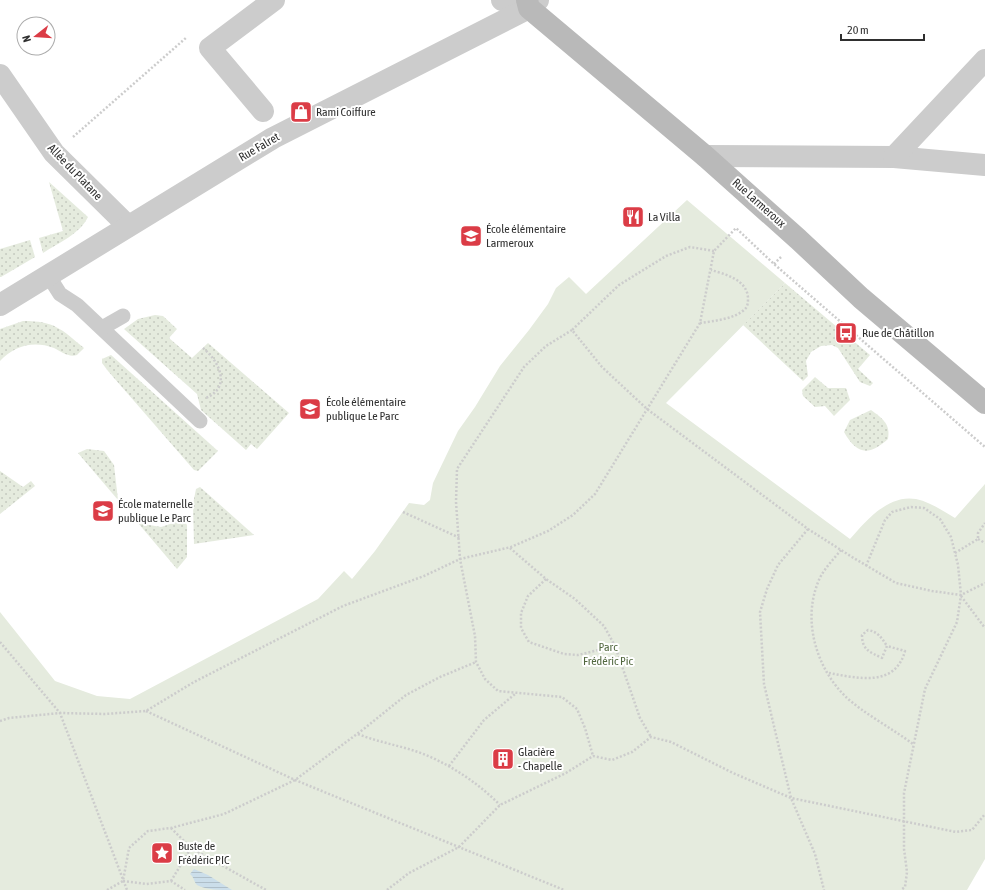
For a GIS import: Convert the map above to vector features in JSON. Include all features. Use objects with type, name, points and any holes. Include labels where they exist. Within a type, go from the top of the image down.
[{"type":"main road","name":"Rue Larmeroux","points":[[531,3],[798,239],[861,298],[985,403]]},
{"type":"street","points":[[263,111],[210,48],[274,0]]},
{"type":"street","points":[[502,0],[531,3]]},
{"type":"street","name":"Rue Falret","points":[[0,305],[273,138],[531,3]]},
{"type":"street","points":[[894,157],[985,60]]},
{"type":"street","name":"Allée du Platane","points":[[0,75],[54,153],[128,226]]},
{"type":"street","points":[[705,156],[894,157],[985,165]]},
{"type":"lane","points":[[48,275],[60,294],[77,305],[200,421]]},
{"type":"lane","points":[[102,328],[123,316]]},
{"type":"path","points":[[54,153],[195,30],[210,48]]},
{"type":"path","points":[[0,721],[10,718],[60,713],[105,714],[146,711],[194,682],[344,606],[424,576],[460,559],[509,548],[554,527],[573,515],[595,494],[700,323],[714,251],[736,228],[774,264],[985,447]]},
{"type":"path","points":[[593,756],[585,728],[577,709],[562,697],[515,694],[498,691],[485,679],[476,662],[475,636],[460,559],[460,538],[456,502],[457,469],[524,367],[546,346],[572,330],[619,285],[654,263],[690,247],[714,251]]},
{"type":"path","points":[[700,323],[734,315],[744,309],[748,304],[748,294],[742,284],[731,276],[711,270]]},
{"type":"path","points":[[572,330],[602,367],[647,409],[808,528],[866,566],[896,583],[961,595],[985,583]]},
{"type":"path","points":[[203,348],[214,356],[219,366],[221,376],[219,388],[211,396],[205,399]]},
{"type":"path","points":[[866,566],[886,520],[892,512],[911,507],[924,508],[940,519],[951,537],[958,565],[961,595],[957,622],[925,689],[904,793],[904,822],[908,872],[905,887],[901,890]]},
{"type":"path","points":[[403,512],[460,538]]},
{"type":"path","points":[[978,539],[978,533],[985,523]]},
{"type":"path","points":[[808,528],[778,565],[767,589],[760,612],[764,684],[791,798],[815,854],[824,890]]},
{"type":"path","points":[[978,539],[985,543]]},
{"type":"path","points":[[955,553],[978,539]]},
{"type":"path","points":[[509,548],[546,579],[576,599],[604,626],[615,646],[640,718],[651,737],[671,742],[733,773],[791,798],[956,832],[972,830],[985,814]]},
{"type":"path","points":[[841,550],[828,566],[817,584],[812,605],[813,637],[817,651],[829,673],[846,696],[913,744]]},
{"type":"path","points":[[546,579],[528,596],[521,612],[521,628],[529,642],[564,654],[578,655],[615,646]]},
{"type":"path","points":[[961,595],[985,628]]},
{"type":"path","points":[[829,673],[861,679],[880,678],[902,662],[905,651],[887,646],[880,635],[874,632],[868,630],[862,635],[862,644],[866,650],[882,658],[887,646]]},
{"type":"path","points":[[0,642],[60,713],[127,890]]},
{"type":"path","points":[[123,881],[128,848],[148,831],[171,828],[224,814],[295,780],[406,695],[440,677],[476,662]]},
{"type":"path","points":[[449,766],[484,720],[515,694]]},
{"type":"path","points":[[146,711],[295,780],[564,890]]},
{"type":"path","points":[[357,734],[425,754],[449,766],[482,787],[500,805]]},
{"type":"path","points":[[387,890],[409,873],[459,846],[500,805],[566,773],[593,756],[612,760],[632,752],[651,737]]},
{"type":"path","points":[[171,828],[192,848],[266,890]]},
{"type":"path","points":[[171,881],[192,848]]},
{"type":"path","points":[[107,890],[123,881],[146,884],[171,881],[185,890]]},
{"type":"green space","points":[[49,182],[88,217],[80,228],[74,233],[43,253],[39,238],[63,231]]},
{"type":"green space","name":"Parc Frédéric Pic","points":[[687,200],[785,283],[666,403],[850,539],[878,510],[896,501],[906,499],[916,499],[926,502],[955,518],[985,484],[985,859],[967,890],[0,890],[0,612],[55,681],[97,696],[130,699],[318,599],[344,571],[352,579],[375,551],[409,503],[424,505],[430,500],[433,483],[458,431],[475,407],[500,366],[548,304],[556,288],[569,277],[586,294]]},
{"type":"green space","points":[[30,240],[35,257],[0,277],[0,249]]},
{"type":"green space","points":[[785,283],[870,355],[858,369],[873,383],[870,386],[860,382],[838,348],[832,345],[821,346],[811,352],[806,361],[808,376],[803,381],[743,325]]},
{"type":"green space","points":[[155,315],[163,316],[177,329],[169,338],[192,358],[208,343],[289,413],[257,449],[251,444],[246,450],[201,410],[197,394],[124,329],[138,319]]},
{"type":"green space","points":[[23,321],[34,321],[57,327],[84,348],[77,355],[71,356],[46,346],[24,346],[11,352],[0,361],[0,329]]},
{"type":"green space","points":[[111,355],[218,451],[198,471],[194,470],[102,363],[102,359]]},
{"type":"green space","points":[[815,377],[828,388],[846,388],[850,400],[834,416],[825,406],[815,407],[803,396],[802,390]]},
{"type":"green space","points":[[871,410],[887,425],[889,434],[888,439],[875,448],[869,450],[859,449],[849,440],[844,432],[850,420]]},
{"type":"green space","points":[[87,449],[104,451],[114,465],[118,500],[78,453]]},
{"type":"green space","points":[[0,471],[23,487],[31,481],[35,486],[0,514]]},
{"type":"green space","points":[[200,487],[254,535],[194,544],[193,504],[196,489]]},
{"type":"green space","points":[[179,521],[184,521],[187,525],[187,557],[177,569],[138,523],[161,527]]},
{"type":"water","points":[[194,869],[208,875],[232,890],[209,889],[197,885],[190,874]]},
{"type":"place","name":"Rami Coiffure","points":[[301,112]]},
{"type":"place","name":"La Villa","points":[[633,217]]},
{"type":"place","name":"École élémentaire Larmeroux","points":[[471,236]]},
{"type":"place","name":"Rue de Châtillon","points":[[846,333]]},
{"type":"place","name":"École élémentaire publique Le Parc","points":[[310,409]]},
{"type":"place","name":"École maternelle publique Le Parc","points":[[103,511]]},
{"type":"place","name":"Glacière - Chapelle","points":[[503,759]]},
{"type":"place","name":"Buste de Frédéric PIC","points":[[162,853]]}]
